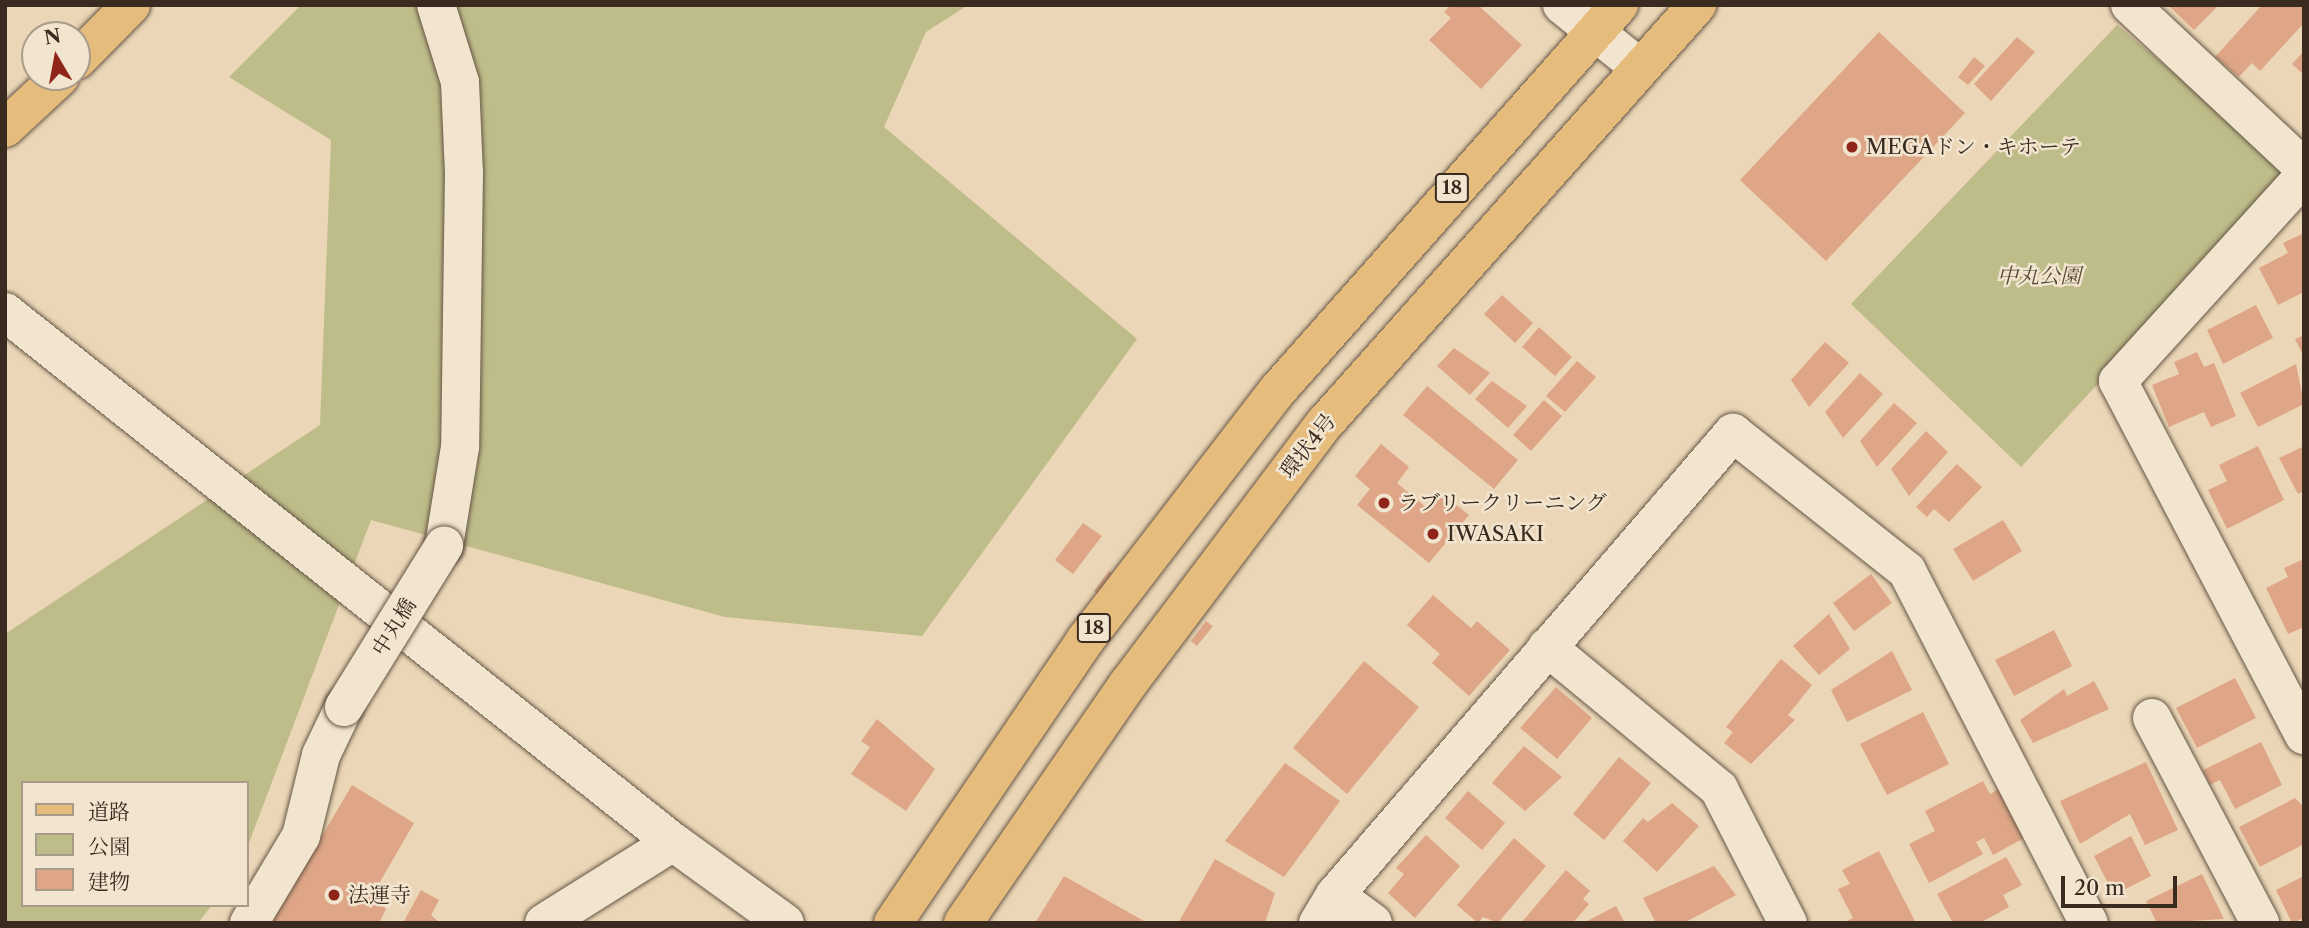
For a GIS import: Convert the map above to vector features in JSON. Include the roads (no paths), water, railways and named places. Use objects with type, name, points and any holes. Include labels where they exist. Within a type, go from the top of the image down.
[{"type":"main road","points":[[91,46],[131,5]]},
{"type":"main road","name":"環状4号","points":[[963,923],[1128,684],[1325,423],[1697,5]]},
{"type":"main road","name":"18","points":[[893,923],[1086,639],[1277,391],[1606,19]]},
{"type":"main road","points":[[5,128],[45,91]]},
{"type":"street","name":"中丸橋","points":[[249,923],[301,836],[321,755],[344,707],[444,546],[460,447],[464,172],[460,82],[436,5]]},
{"type":"street","points":[[1562,5],[1606,19],[1640,68]]},
{"type":"street","points":[[2130,5],[2304,168]]},
{"type":"street","points":[[2304,176],[2118,381],[2291,682],[2304,735]]},
{"type":"street","points":[[5,312],[673,842],[785,923]]},
{"type":"street","points":[[1373,923],[1327,909],[1547,647],[1733,433],[1907,570],[2089,923]]},
{"type":"street","points":[[1547,647],[1719,789],[1788,923]]},
{"type":"street","points":[[2152,718],[2260,923]]},
{"type":"street","points":[[544,923],[673,842]]},
{"type":"place","name":"MEGAドン・キホーテ","points":[[1852,147]]},
{"type":"place","name":"ラブリークリーニング","points":[[1384,503]]},
{"type":"place","name":"IWASAKI","points":[[1433,534]]},
{"type":"place","name":"法運寺","points":[[334,895]]},
{"type":"park label","name":"中丸公園","points":[[2039,276]]}]
